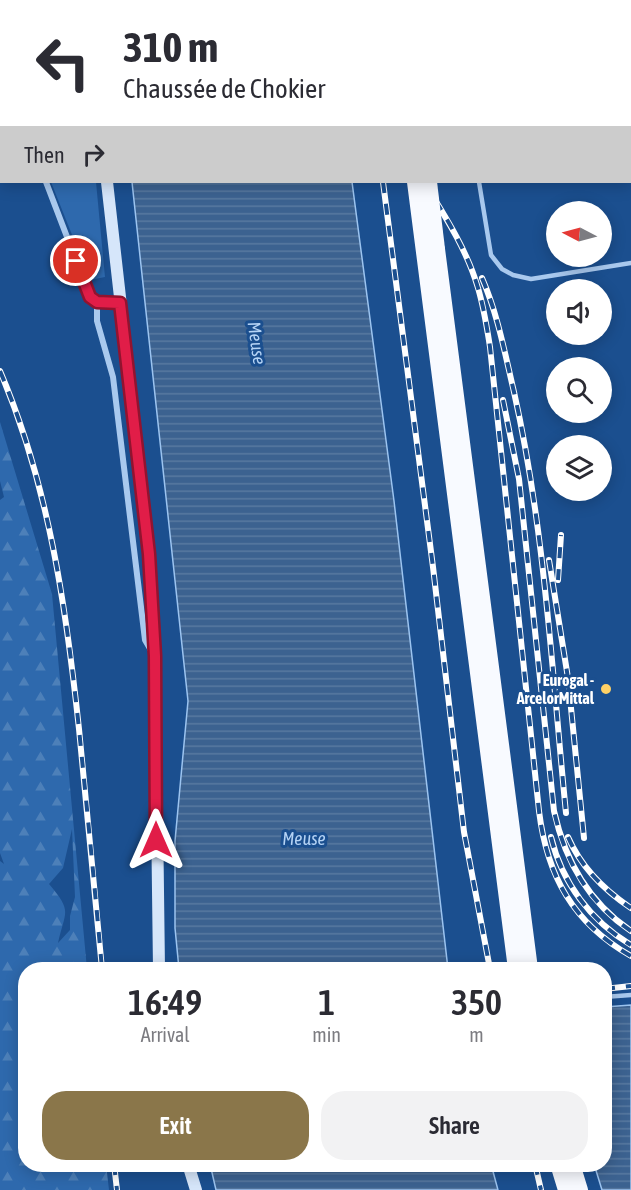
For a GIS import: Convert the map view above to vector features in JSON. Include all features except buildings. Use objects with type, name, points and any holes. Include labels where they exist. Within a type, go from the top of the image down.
[{"type":"highway","points":[[415,183],[515,962]]},
{"type":"highway","points":[[429,183],[529,962]]},
{"type":"highway","points":[[560,1172],[566,1190]]},
{"type":"highway","points":[[574,1172],[580,1190]]},
{"type":"main road","points":[[107,183],[149,554],[155,656],[159,962]]},
{"type":"main road","points":[[190,1172],[196,1190]]},
{"type":"street","points":[[46,183],[90,297],[97,302],[120,303]]},
{"type":"street","points":[[97,302],[97,321],[113,377],[145,640],[155,656]]},
{"type":"lane","points":[[479,183],[490,255],[502,269],[513,275],[531,279],[631,263]]},
{"type":"lane","points":[[612,996],[631,995]]},
{"type":"green space","points":[[51,183],[96,183],[105,277],[90,280]]},
{"type":"green space","points":[[0,422],[52,594],[86,962],[18,962],[18,1172],[107,1172],[109,1190],[0,1190],[0,861],[4,864],[0,853],[0,500],[4,497],[0,481]],"holes":[[[72,829],[75,897],[70,916],[70,930],[58,943],[65,912],[62,901],[49,884],[63,868]]]},
{"type":"water","name":"Meuse","points":[[132,183],[352,183],[394,501],[447,962],[178,962],[175,928],[175,841],[188,701]]},
{"type":"water","points":[[631,1005],[631,1190],[602,1190],[596,1172],[612,1172],[612,1006]]},
{"type":"water","points":[[212,1172],[493,1172],[498,1190],[216,1190]]},
{"type":"railway","points":[[383,183],[433,567],[464,832],[489,962]]},
{"type":"railway","points":[[425,183],[468,260],[485,318],[543,835],[556,877],[579,913],[593,929],[631,956]]},
{"type":"railway","points":[[482,278],[504,349],[525,444],[546,602],[566,813]]},
{"type":"railway","points":[[0,371],[31,458],[53,547],[61,592],[79,729],[101,962]]},
{"type":"railway","points":[[503,400],[519,479],[554,811],[565,847],[580,879],[602,907],[631,931]]},
{"type":"railway","points":[[558,580],[561,535]]},
{"type":"railway","points":[[549,560],[568,678],[584,838]]},
{"type":"railway","points":[[551,837],[563,870],[580,899],[603,924],[631,945]]},
{"type":"railway","points":[[568,837],[573,848],[594,877],[631,908]]},
{"type":"railway","points":[[612,988],[631,986]]},
{"type":"railway","points":[[115,1172],[117,1190]]},
{"type":"railway","points":[[537,1172],[541,1190]]},
{"type":"place","name":"Eurogal - ArcelorMittal","points":[[606,689]]},
{"type":"route","points":[[76,261],[90,297],[97,302],[120,303],[149,554],[155,656],[156,840]]}]
